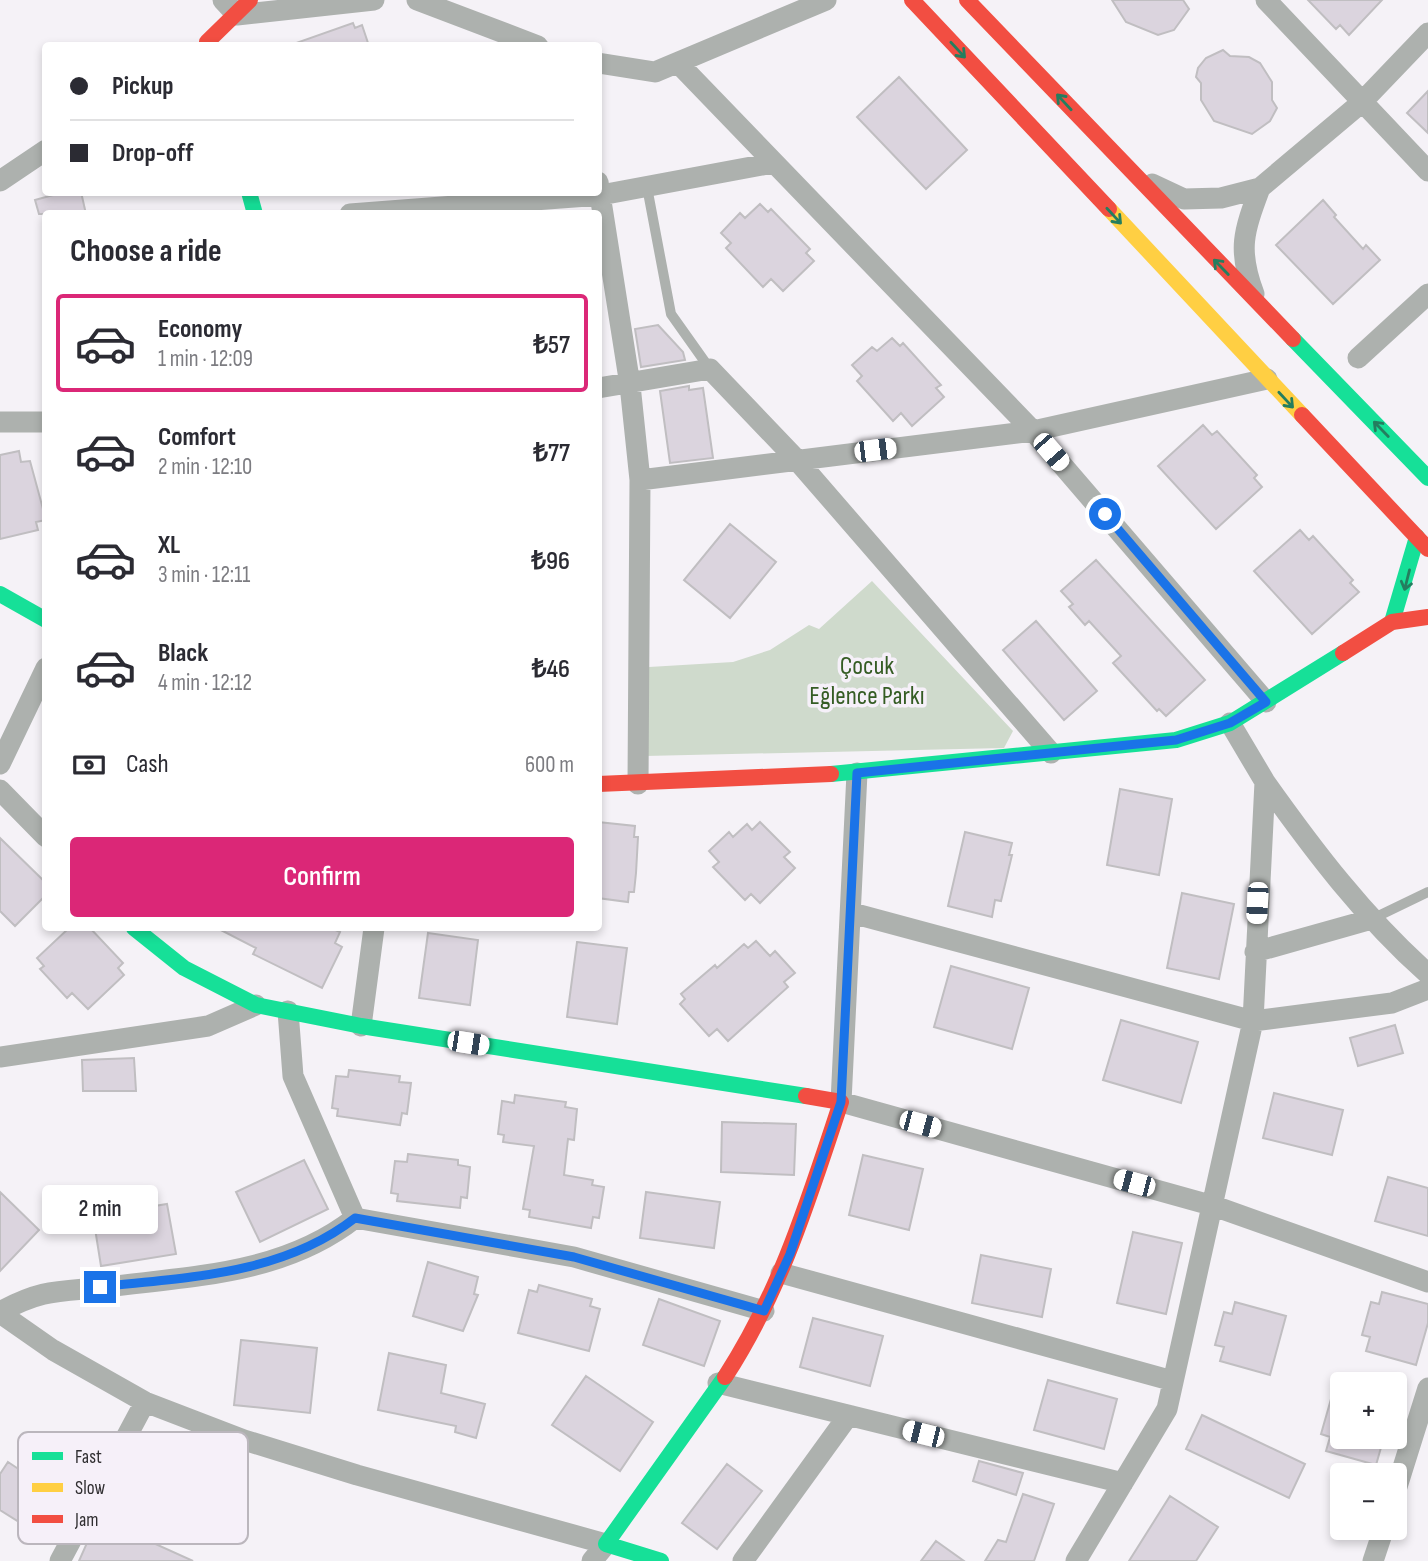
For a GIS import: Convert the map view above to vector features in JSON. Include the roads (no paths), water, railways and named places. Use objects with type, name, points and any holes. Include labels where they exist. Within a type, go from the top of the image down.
[{"type":"street","points":[[208,42],[237,5],[374,0]]},
{"type":"street","points":[[417,0],[527,42]]},
{"type":"street","points":[[602,64],[655,72],[826,0]]},
{"type":"street","points":[[912,0],[1423,543],[1392,622]]},
{"type":"street","points":[[967,0],[1259,306],[1428,478]]},
{"type":"street","points":[[1266,0],[1428,171]]},
{"type":"street","points":[[1135,177],[1184,199],[1221,198],[1260,188],[1361,103],[1428,33]]},
{"type":"street","points":[[678,63],[1033,431],[1266,702]]},
{"type":"street","points":[[0,181],[42,153]]},
{"type":"street","points":[[602,189],[648,187],[773,163]]},
{"type":"street","points":[[1259,306],[1245,270],[1244,234],[1260,188]]},
{"type":"street","points":[[389,210],[530,196]]},
{"type":"street","points":[[601,196],[640,480],[638,784]]},
{"type":"street","points":[[1358,358],[1428,294]]},
{"type":"street","points":[[602,388],[710,369],[796,459],[1051,753]]},
{"type":"street","points":[[640,480],[1033,431],[1267,379]]},
{"type":"street","points":[[0,422],[42,422]]},
{"type":"street","points":[[0,594],[42,618]]},
{"type":"street","points":[[602,784],[857,773],[1176,740],[1230,723],[1392,622],[1428,617]]},
{"type":"street","points":[[0,764],[42,676]]},
{"type":"street","points":[[1230,723],[1265,782],[1308,842],[1372,919],[1428,974]]},
{"type":"street","points":[[592,1561],[718,1383],[764,1311],[781,1273],[841,1102],[857,773]]},
{"type":"street","points":[[1076,1561],[1167,1409],[1253,1021],[1265,782]]},
{"type":"street","points":[[0,790],[42,833]]},
{"type":"street","points":[[852,913],[1253,1021],[1392,1003],[1428,989]]},
{"type":"street","points":[[1255,951],[1372,919]]},
{"type":"street","points":[[138,931],[184,968],[256,1005],[361,1026],[841,1102],[1214,1206],[1428,1282]]},
{"type":"street","points":[[361,1026],[374,931]]},
{"type":"street","points":[[3,1053],[208,1026],[256,1005]]},
{"type":"street","points":[[288,1011],[293,1076],[355,1218]]},
{"type":"street","points":[[223,1432],[145,1402],[52,1350],[0,1313],[46,1291],[113,1286],[262,1265],[303,1251],[335,1234],[355,1218],[574,1257],[764,1311]]},
{"type":"street","points":[[781,1273],[1173,1381]]},
{"type":"street","points":[[718,1383],[1123,1483]]},
{"type":"street","points":[[1404,1463],[1428,1388]]},
{"type":"street","points":[[129,1432],[145,1402]]},
{"type":"street","points":[[743,1561],[848,1416]]},
{"type":"street","points":[[248,1441],[661,1561]]},
{"type":"street","points":[[1373,1561],[1380,1540]]},
{"type":"street","points":[[60,1561],[69,1544]]},
{"type":"lane","points":[[648,187],[671,314],[710,369]]},
{"type":"lane","points":[[1372,919],[1428,892]]},
{"type":"park label","name":"Çocuk Eğlence Parkı","points":[[867,680]]}]
